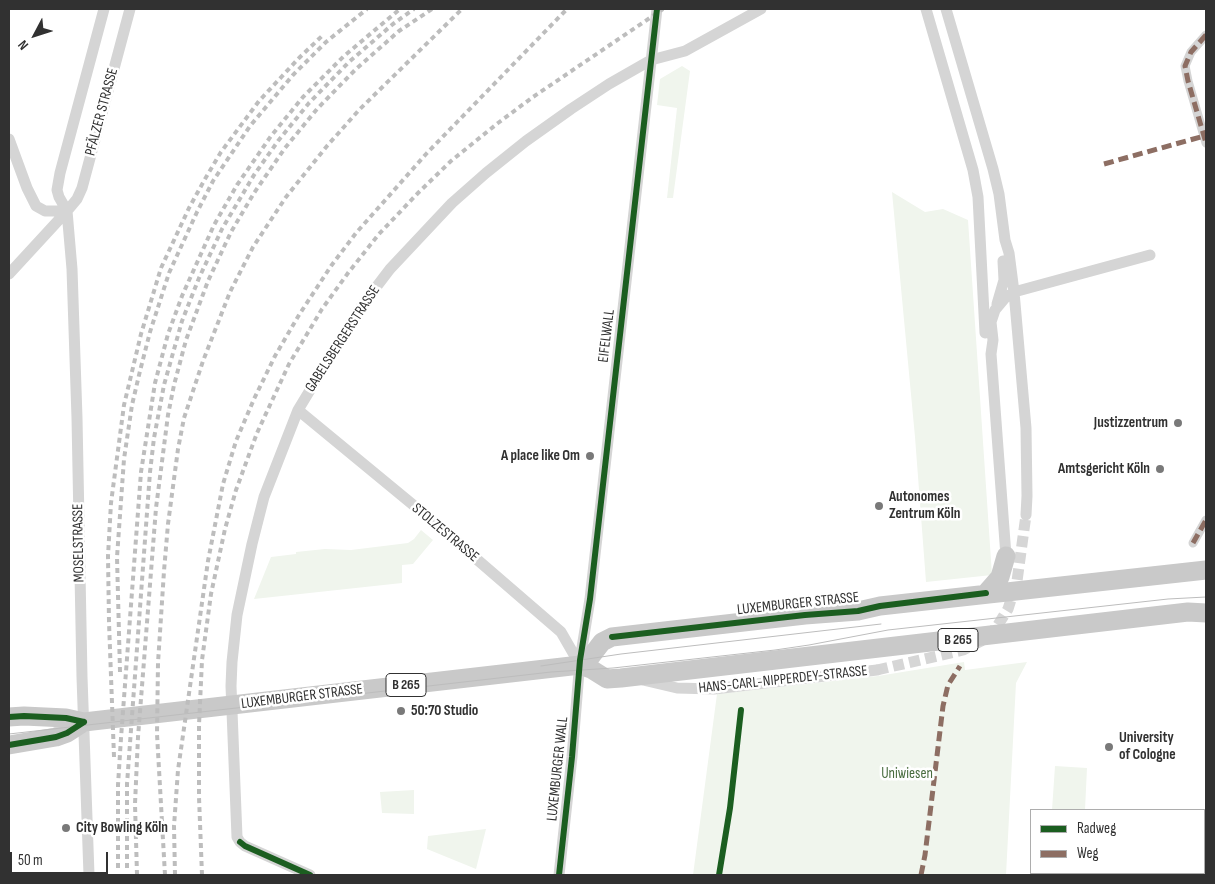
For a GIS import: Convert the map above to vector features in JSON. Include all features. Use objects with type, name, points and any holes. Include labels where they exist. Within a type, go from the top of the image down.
[{"type":"main road","points":[[1006,556],[1016,575],[1033,588]]},
{"type":"main road","points":[[986,594],[1000,577],[1006,556]]},
{"type":"main road","name":"LUXEMBURGER STRASSE","points":[[9,717],[66,718],[84,722],[580,665],[589,659],[602,642],[612,637],[805,615],[858,611],[880,606],[1206,570]]},
{"type":"main road","name":"B 265","points":[[580,665],[607,679],[1188,612],[1206,613]]},
{"type":"main road","name":"LUXEMBURGER STRASSE","points":[[9,745],[56,737],[67,733],[84,722]]},
{"type":"street","name":"PFÄLZER STRASSE","points":[[67,211],[59,198],[57,184],[104,9]]},
{"type":"street","name":"PFÄLZER STRASSE","points":[[9,274],[77,199],[82,188],[130,9]]},
{"type":"street","name":"EIFELWALL","points":[[580,665],[590,599],[657,9]]},
{"type":"street","name":"GABELSBERGERSTRASSE","points":[[310,875],[246,846],[237,837],[232,706],[232,662],[241,592],[264,497],[298,410],[358,311],[390,269],[452,203],[526,141],[571,109],[651,60],[685,51],[760,9]]},
{"type":"street","points":[[926,9],[973,170],[978,197],[986,341],[991,354]]},
{"type":"street","points":[[946,9],[999,194],[1014,292],[1026,428],[1028,496],[1026,515]]},
{"type":"street","points":[[1206,35],[1191,52],[1185,66],[1206,142]]},
{"type":"street","points":[[958,119],[965,126],[974,127],[980,123]]},
{"type":"street","points":[[9,139],[27,188],[36,206],[45,211],[67,211]]},
{"type":"street","points":[[973,170],[976,164],[982,160],[992,165]]},
{"type":"street","name":"MOSELSTRASSE","points":[[67,211],[71,250],[77,418],[82,677],[89,875]]},
{"type":"street","points":[[1005,240],[1002,256],[1004,280],[991,322],[993,340],[991,354],[1006,556]]},
{"type":"street","points":[[995,310],[1014,292],[1150,255]]},
{"type":"street","name":"STOLZESTRASSE","points":[[298,410],[429,518],[561,632],[580,665]]},
{"type":"street","points":[[1193,543],[1206,520]]},
{"type":"street","name":"LUXEMBURGER WALL","points":[[559,875],[580,665]]},
{"type":"street","name":"HANS-CARL-NIPPERDEY-STRASSE","points":[[631,677],[677,688],[695,690],[751,686],[877,670]]},
{"type":"green space","points":[[682,66],[690,71],[673,198],[667,198],[677,108],[657,105],[660,79]]},
{"type":"green space","points":[[892,192],[925,212],[943,209],[968,220],[992,575],[926,582],[915,437]]},
{"type":"green space","points":[[421,530],[433,540],[413,564],[402,565],[402,583],[254,599],[271,557],[325,549],[351,550],[408,543]]},
{"type":"green space","name":"Uniwiesen","points":[[964,662],[965,670],[1027,662],[1016,683],[1006,875],[693,875],[717,694],[878,676]]},
{"type":"green space","points":[[1055,766],[1087,768],[1085,809],[1052,809]]},
{"type":"green space","points":[[414,790],[414,814],[382,813],[380,792]]},
{"type":"green space","points":[[486,829],[476,869],[427,849],[428,836]]},
{"type":"tunnel","points":[[877,670],[963,650],[981,641],[996,628],[1008,609],[1017,581],[1026,515]]},
{"type":"tram line","points":[[9,734],[551,672],[613,668],[775,650],[888,630],[1168,599],[1206,597]]},
{"type":"tram line","points":[[541,666],[621,654],[881,624]]},
{"type":"railway","points":[[120,672],[117,557],[124,459],[132,405],[140,371],[169,273],[213,181],[250,126],[293,75],[326,42],[367,9]]},
{"type":"railway","points":[[118,868],[118,785],[141,472],[155,383],[168,334],[182,296],[214,225],[237,185],[271,136],[303,97],[344,56],[400,9]]},
{"type":"railway","points":[[127,868],[127,784],[150,472],[164,385],[182,321],[199,278],[222,229],[254,175],[278,141],[309,103],[349,62],[393,24],[414,9]]},
{"type":"railway","points":[[137,875],[135,804],[138,737],[156,508],[168,415],[186,340],[208,281],[231,232],[254,193],[285,148],[317,109],[356,69],[399,31],[432,9]]},
{"type":"railway","points":[[165,875],[157,734],[158,663],[164,571],[178,449],[184,418],[203,361],[230,292],[253,247],[286,197],[359,110],[462,9]]},
{"type":"railway","points":[[175,875],[174,826],[178,770],[208,561],[223,484],[236,441],[254,399],[275,356],[299,315],[331,266],[356,233],[427,153],[567,9]]},
{"type":"railway","points":[[202,875],[199,725],[202,660],[211,594],[225,529],[236,490],[257,433],[289,364],[322,309],[379,234],[451,161],[533,97],[663,9]]},
{"type":"railway","points":[[114,757],[108,556],[111,503],[124,405],[141,334],[161,268],[189,208],[221,152],[259,101],[322,36]]},
{"type":"marked path","points":[[1206,35],[1191,52],[1185,66],[1206,143]]},
{"type":"marked path","points":[[1104,164],[1204,136]]},
{"type":"marked path","points":[[1193,543],[1206,520]]},
{"type":"marked path","points":[[921,875],[943,706],[948,685],[960,666]]},
{"type":"cycle path","points":[[559,875],[580,660],[590,599],[657,9]]},
{"type":"cycle path","points":[[612,637],[805,615],[858,611],[880,606],[986,593]]},
{"type":"cycle path","points":[[719,875],[730,808],[741,710]]},
{"type":"cycle path","points":[[9,717],[66,718],[84,722]]},
{"type":"cycle path","points":[[9,745],[56,737],[67,733],[84,722]]},
{"type":"cycle path","points":[[240,842],[310,875]]},
{"type":"place","name":"Justizzentrum","points":[[1178,423]]},
{"type":"place","name":"A place like Om","points":[[590,456]]},
{"type":"place","name":"Amtsgericht Köln","points":[[1160,469]]},
{"type":"place","name":"Autonomes Zentrum Köln","points":[[879,506]]},
{"type":"place","name":"50:70 Studio","points":[[401,711]]},
{"type":"place","name":"University of Cologne","points":[[1109,747]]},
{"type":"place","name":"City Bowling Köln","points":[[66,828]]}]
